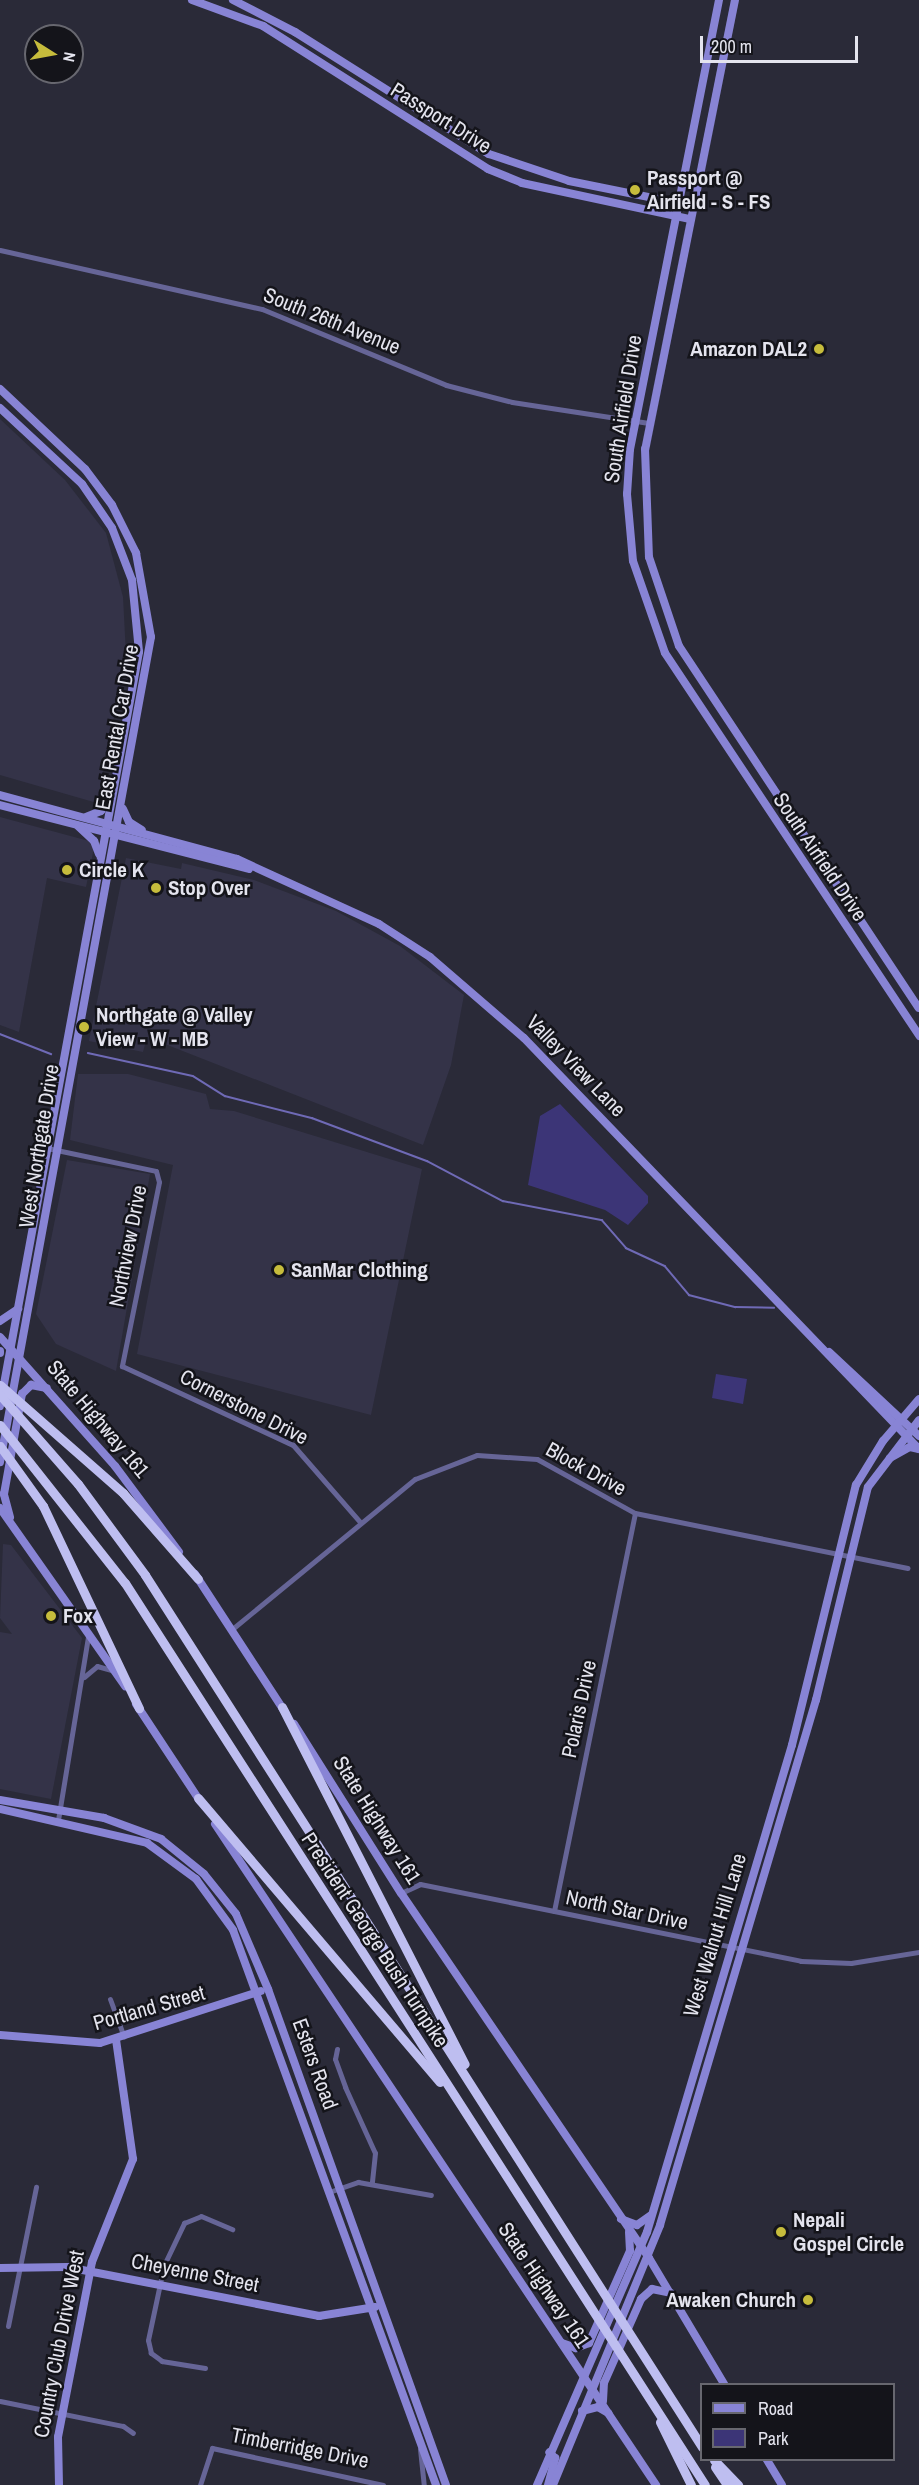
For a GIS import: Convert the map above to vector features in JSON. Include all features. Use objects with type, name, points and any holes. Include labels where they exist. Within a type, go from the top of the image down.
[{"type":"highway","points":[[0,1385],[123,1493],[198,1579]]},
{"type":"highway","name":"President George Bush Turnpike","points":[[0,1395],[78,1484],[145,1575],[480,2096],[700,2444]]},
{"type":"highway","name":"President George Bush Turnpike","points":[[0,1425],[125,1583],[705,2485]]},
{"type":"highway","points":[[0,1446],[43,1506],[139,1708]]},
{"type":"highway","points":[[282,1707],[480,2096]]},
{"type":"highway","points":[[198,1798],[462,2107]]},
{"type":"highway","points":[[656,2408],[669,2448],[691,2485]]},
{"type":"highway","points":[[713,2461],[727,2485]]},
{"type":"highway","points":[[713,2461],[738,2485]]},
{"type":"main road","name":"Passport Drive","points":[[192,0],[263,26],[483,166],[522,183],[690,219]]},
{"type":"main road","name":"Passport Drive","points":[[233,0],[295,32],[480,150],[569,180],[693,206]]},
{"type":"main road","name":"South Airfield Drive","points":[[719,0],[635,424],[627,494],[642,594],[665,653],[723,746],[919,1036]]},
{"type":"main road","name":"South Airfield Drive","points":[[735,0],[650,423],[644,516],[657,588],[679,645],[737,737],[919,1008]]},
{"type":"main road","points":[[707,57],[723,60]]},
{"type":"main road","points":[[567,193],[569,180]]},
{"type":"main road","name":"East Rental Car Drive","points":[[0,389],[85,469],[126,530],[143,577],[150,650],[117,836]]},
{"type":"main road","name":"East Rental Car Drive","points":[[0,408],[82,484],[112,528],[132,580],[139,649],[106,823]]},
{"type":"main road","points":[[28,434],[36,425]]},
{"type":"main road","points":[[139,649],[150,650]]},
{"type":"main road","points":[[723,746],[737,737]]},
{"type":"main road","points":[[84,817],[101,811],[114,790]]},
{"type":"main road","name":"Valley View Lane","points":[[0,795],[237,860],[251,869],[379,924],[461,979],[830,1352],[919,1436]]},
{"type":"main road","name":"Valley View Lane","points":[[0,805],[135,842],[251,869]]},
{"type":"main road","points":[[123,805],[129,822],[152,835]]},
{"type":"main road","name":"West Northgate Drive","points":[[0,1406],[74,986],[106,823]]},
{"type":"main road","points":[[77,825],[94,841],[99,857]]},
{"type":"main road","name":"West Northgate Drive","points":[[0,1461],[16,1385],[85,988],[117,836]]},
{"type":"main road","points":[[107,877],[119,849],[135,842]]},
{"type":"main road","points":[[74,986],[85,988]]},
{"type":"main road","points":[[0,1321],[18,1309]]},
{"type":"main road","name":"State Highway 161","points":[[0,1337],[52,1391],[142,1500],[198,1579],[401,1893],[649,2258],[723,2383]]},
{"type":"main road","name":"Valley View Lane","points":[[830,1352],[919,1449]]},
{"type":"main road","points":[[0,1523],[12,1522],[4,1494],[22,1394],[31,1385],[52,1391]]},
{"type":"main road","name":"West Walnut Hill Lane","points":[[537,2485],[549,2452],[630,2274],[651,2215],[793,1740],[837,1554],[856,1485],[883,1441],[919,1399]]},
{"type":"main road","points":[[882,1411],[883,1441]]},
{"type":"main road","name":"West Walnut Hill Lane","points":[[550,2485],[649,2258],[803,1743],[868,1487],[880,1467],[919,1420]]},
{"type":"main road","points":[[880,1467],[904,1449],[919,1449]]},
{"type":"main road","name":"State Highway 161","points":[[0,1508],[86,1626],[198,1798],[594,2388],[656,2485]]},
{"type":"main road","points":[[793,1740],[803,1743]]},
{"type":"main road","name":"Esters Road","points":[[0,1800],[60,1810],[125,1825],[177,1849],[236,1914],[268,1989],[446,2485]]},
{"type":"main road","name":"Esters Road","points":[[0,1809],[132,1838],[172,1857],[196,1879],[234,1930],[372,2308],[420,2447],[436,2485]]},
{"type":"main road","points":[[765,1833],[776,1836]]},
{"type":"main road","points":[[172,1857],[177,1849]]},
{"type":"main road","name":"Portland Street","points":[[0,2035],[73,2044],[120,2038],[268,1989]]},
{"type":"main road","name":"Country Club Drive West","points":[[59,2485],[56,2454],[90,2271],[133,2159],[120,2038]]},
{"type":"main road","points":[[671,2151],[681,2154]]},
{"type":"main road","points":[[620,2218],[637,2225],[651,2215]]},
{"type":"main road","points":[[562,2343],[576,2348],[589,2343],[630,2251],[628,2230]]},
{"type":"main road","name":"Cheyenne Street","points":[[0,2268],[20,2266],[90,2271],[319,2316],[382,2306]]},
{"type":"main road","points":[[604,2404],[608,2373],[644,2295],[659,2289],[671,2293]]},
{"type":"main road","points":[[401,2392],[410,2389]]},
{"type":"main road","points":[[582,2411],[598,2407],[609,2413]]},
{"type":"main road","points":[[549,2452],[555,2458],[550,2485]]},
{"type":"main road","points":[[768,2461],[782,2485]]},
{"type":"street","name":"South 26th Avenue","points":[[0,250],[216,296],[262,309],[446,385],[635,424],[650,423]]},
{"type":"street","name":"Northview Drive","points":[[47,1148],[156,1171],[159,1182],[122,1366]]},
{"type":"street","name":"Cornerstone Drive","points":[[122,1366],[293,1445],[360,1522]]},
{"type":"street","name":"Block Drive","points":[[231,1630],[360,1522],[437,1466],[492,1454],[542,1461],[635,1513],[907,1568]]},
{"type":"street","name":"Polaris Drive","points":[[554,1911],[635,1513]]},
{"type":"street","points":[[58,1820],[83,1679],[86,1626]]},
{"type":"street","points":[[83,1679],[97,1666],[120,1678]]},
{"type":"street","name":"North Star Drive","points":[[401,1893],[420,1884],[730,1948],[844,1964],[919,1952]]},
{"type":"street","name":"Country Club Drive West","points":[[110,1999],[120,2038]]},
{"type":"street","points":[[338,2049],[335,2059],[375,2153],[372,2184]]},
{"type":"street","points":[[329,2192],[340,2188],[372,2184],[431,2195]]},
{"type":"street","points":[[8,2326],[36,2187]]},
{"type":"street","points":[[205,2368],[162,2361],[150,2352],[159,2285],[169,2251],[192,2217],[222,2220],[232,2229]]},
{"type":"street","points":[[0,2400],[62,2413],[133,2433]]},
{"type":"street","points":[[420,2447],[424,2485]]},
{"type":"street","name":"Timberridge Drive","points":[[200,2485],[212,2448],[383,2485]]},
{"type":"shaded area","points":[[0,419],[65,480],[106,533],[123,597],[126,655],[97,803],[0,775]]},
{"type":"shaded area","points":[[0,817],[89,841],[94,848],[86,887],[47,878],[19,1032],[0,1025]]},
{"type":"shaded area","points":[[126,858],[181,869],[182,863],[254,880],[336,911],[400,946],[464,995],[451,1065],[423,1145],[147,1037],[143,1052],[89,1041]]},
{"type":"shaded area","points":[[78,1074],[128,1074],[206,1094],[210,1109],[234,1111],[422,1169],[371,1415],[137,1354],[173,1165],[70,1140]]},
{"type":"shaded area","points":[[67,1160],[150,1174],[116,1371],[56,1344],[36,1314]]},
{"type":"shaded area","points":[[3,1544],[11,1545],[82,1638],[51,1799],[0,1789],[0,1632],[12,1634],[0,1618]]},
{"type":"green space","points":[[560,1104],[648,1196],[648,1203],[628,1225],[605,1210],[528,1185],[540,1116]]},
{"type":"green space","points":[[716,1374],[747,1379],[743,1404],[712,1398]]},
{"type":"waterway","points":[[0,1034],[51,1054]]},
{"type":"waterway","points":[[88,1053],[193,1076],[225,1096],[312,1118],[427,1161],[503,1201],[602,1220],[626,1248],[665,1266],[689,1295],[735,1307],[774,1308]]},
{"type":"place","name":"Passport @ Airfield - S - FS","points":[[635,190]]},
{"type":"place","name":"Amazon DAL2","points":[[819,349]]},
{"type":"place","name":"Circle K","points":[[67,870]]},
{"type":"place","name":"Stop Over","points":[[156,888]]},
{"type":"place","name":"Northgate @ Valley View - W - MB","points":[[84,1027]]},
{"type":"place","name":"SanMar Clothing","points":[[279,1270]]},
{"type":"place","name":"Fox","points":[[51,1616]]},
{"type":"place","name":"Nepali Gospel Circle","points":[[781,2232]]},
{"type":"place","name":"Awaken Church","points":[[808,2300]]}]
